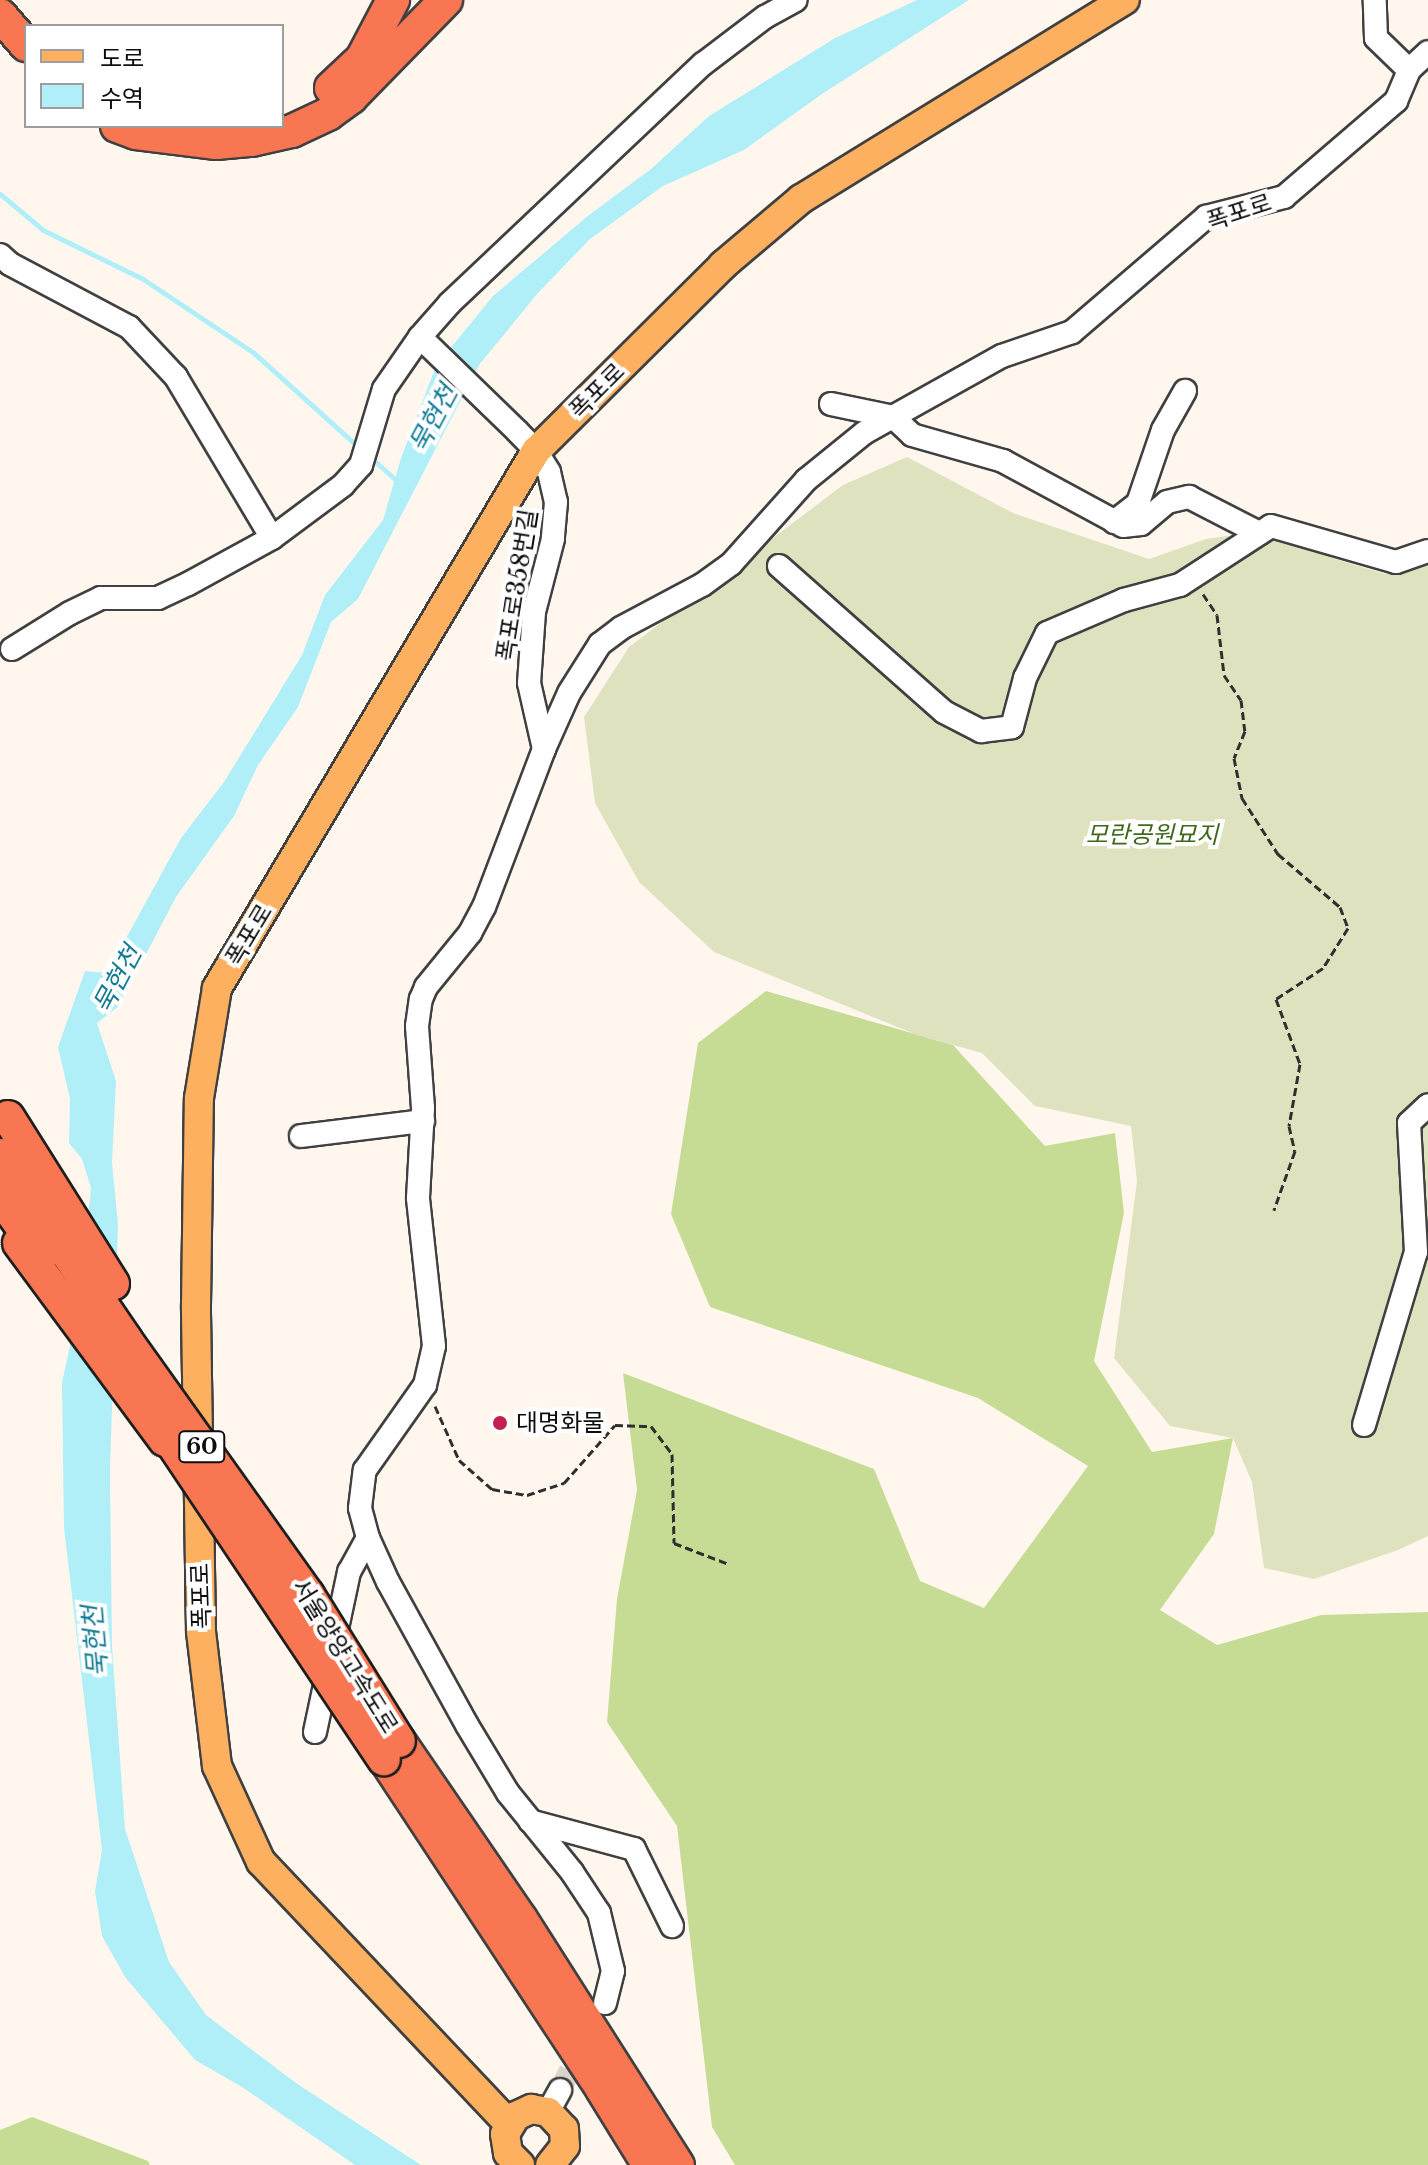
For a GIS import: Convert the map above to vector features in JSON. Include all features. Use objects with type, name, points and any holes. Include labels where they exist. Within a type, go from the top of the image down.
[{"type":"highway","points":[[284,111],[322,95],[345,77],[375,38],[393,0]]},
{"type":"highway","points":[[125,128],[166,139],[216,143],[252,140],[292,131],[328,114],[351,97],[446,0]]},
{"type":"highway","points":[[0,15],[24,43]]},
{"type":"highway","points":[[0,46],[24,69]]},
{"type":"highway","points":[[4,1110],[308,1595]]},
{"type":"highway","name":"서울양양고속도로","points":[[0,1155],[126,1340],[308,1595],[392,1750],[649,2165]]},
{"type":"highway","name":"서울양양고속도로","points":[[0,1196],[226,1522],[392,1750],[521,1919],[678,2165]]},
{"type":"highway","points":[[0,1218],[226,1522]]},
{"type":"main road","name":"폭포로","points":[[509,2124],[261,1862],[217,1766],[201,1631],[196,1305],[199,1098],[217,988],[527,441],[801,199],[1125,0]]},
{"type":"main road","points":[[516,2164],[505,2145],[509,2124],[525,2110],[554,2101],[565,2139],[555,2164]]},
{"type":"street","points":[[12,649],[101,598],[158,598],[272,538],[343,485],[361,465],[384,389],[420,337],[450,303],[703,64],[765,17],[796,0]]},
{"type":"street","points":[[1375,0],[1376,38],[1409,70]]},
{"type":"street","name":"폭포로","points":[[605,2003],[613,1971],[599,1913],[572,1872],[530,1821],[467,1725],[388,1582],[368,1538],[360,1497],[365,1470],[425,1385],[434,1346],[420,1237],[418,1180],[423,1121],[417,1026],[421,999],[470,933],[484,907],[544,749],[569,693],[600,644],[621,628],[702,585],[731,564],[822,466],[864,433],[1002,356],[1072,332],[1206,217],[1284,197],[1396,101],[1409,70],[1428,52]]},
{"type":"street","points":[[0,255],[10,264],[129,327],[176,377],[272,538]]},
{"type":"street","name":"폭포로358번길","points":[[420,337],[527,441],[549,472],[556,502],[553,539],[534,612],[529,683],[544,749]]},
{"type":"street","points":[[1114,522],[1138,503],[1163,430],[1185,391]]},
{"type":"street","points":[[831,404],[893,417],[912,435],[1003,461],[1123,526],[1141,524],[1167,502],[1189,497],[1259,533]]},
{"type":"street","points":[[779,566],[944,712],[981,731],[1012,727],[1025,678],[1047,633],[1124,600],[1180,585],[1271,526],[1396,562],[1428,551]]},
{"type":"street","points":[[1364,1425],[1416,1252],[1409,1123],[1428,1105]]},
{"type":"street","points":[[301,1136],[423,1121]]},
{"type":"street","points":[[315,1732],[349,1572],[368,1538]]},
{"type":"street","points":[[530,1821],[634,1849],[672,1926]]},
{"type":"path","points":[[1192,577],[1217,615],[1224,675],[1241,700],[1245,731],[1234,758],[1242,798],[1278,854],[1340,907],[1348,928],[1323,968],[1276,999],[1300,1064],[1289,1126],[1295,1151],[1274,1210]]},
{"type":"path","points":[[425,1385],[459,1460],[492,1489],[527,1495],[564,1483],[615,1425],[651,1426],[672,1454],[674,1543],[729,1564]]},
{"type":"green space","name":"모란공원묘지","points":[[907,457],[1013,513],[1149,559],[1206,539],[1276,529],[1332,558],[1385,574],[1428,552],[1428,1536],[1398,1550],[1314,1579],[1264,1568],[1252,1482],[1233,1438],[1170,1426],[1114,1358],[1137,1181],[1131,1126],[1035,1106],[982,1053],[917,1035],[714,952],[639,882],[595,803],[584,717],[629,647],[843,485]]},
{"type":"green space","points":[[766,991],[953,1045],[1045,1146],[1115,1133],[1124,1213],[1094,1361],[1152,1452],[1233,1438],[1214,1534],[1160,1610],[1217,1645],[1321,1615],[1428,1612],[1428,2165],[735,2165],[712,2127],[677,1826],[607,1722],[617,1599],[637,1490],[623,1373],[874,1469],[920,1581],[984,1608],[1088,1466],[978,1398],[710,1307],[671,1214],[698,1043]]},
{"type":"green space","points":[[32,2117],[148,2161],[150,2165],[0,2165],[0,2130]]},
{"type":"water","name":"묵현천","points":[[917,0],[969,0],[822,94],[744,150],[663,186],[590,239],[538,293],[479,365],[358,599],[331,622],[298,707],[258,765],[234,816],[176,897],[119,1006],[97,1023],[116,1081],[112,1162],[118,1225],[110,1470],[112,1646],[125,1829],[169,1962],[206,2015],[296,2083],[421,2165],[355,2165],[242,2087],[195,2060],[125,1977],[102,1936],[95,1891],[102,1850],[64,1528],[62,1382],[79,1305],[91,1188],[82,1159],[69,1143],[70,1099],[58,1047],[85,971],[107,973],[181,838],[224,782],[302,655],[325,595],[383,520],[401,458],[436,366],[493,296],[589,215],[651,169],[709,116],[835,38]]},
{"type":"waterway","points":[[0,194],[43,230],[143,279],[254,353],[354,443]]},
{"type":"waterway","points":[[377,463],[399,483]]},
{"type":"tunnel","points":[[560,2090],[584,2043]]},
{"type":"place","name":"대명화물","points":[[500,1423]]}]
